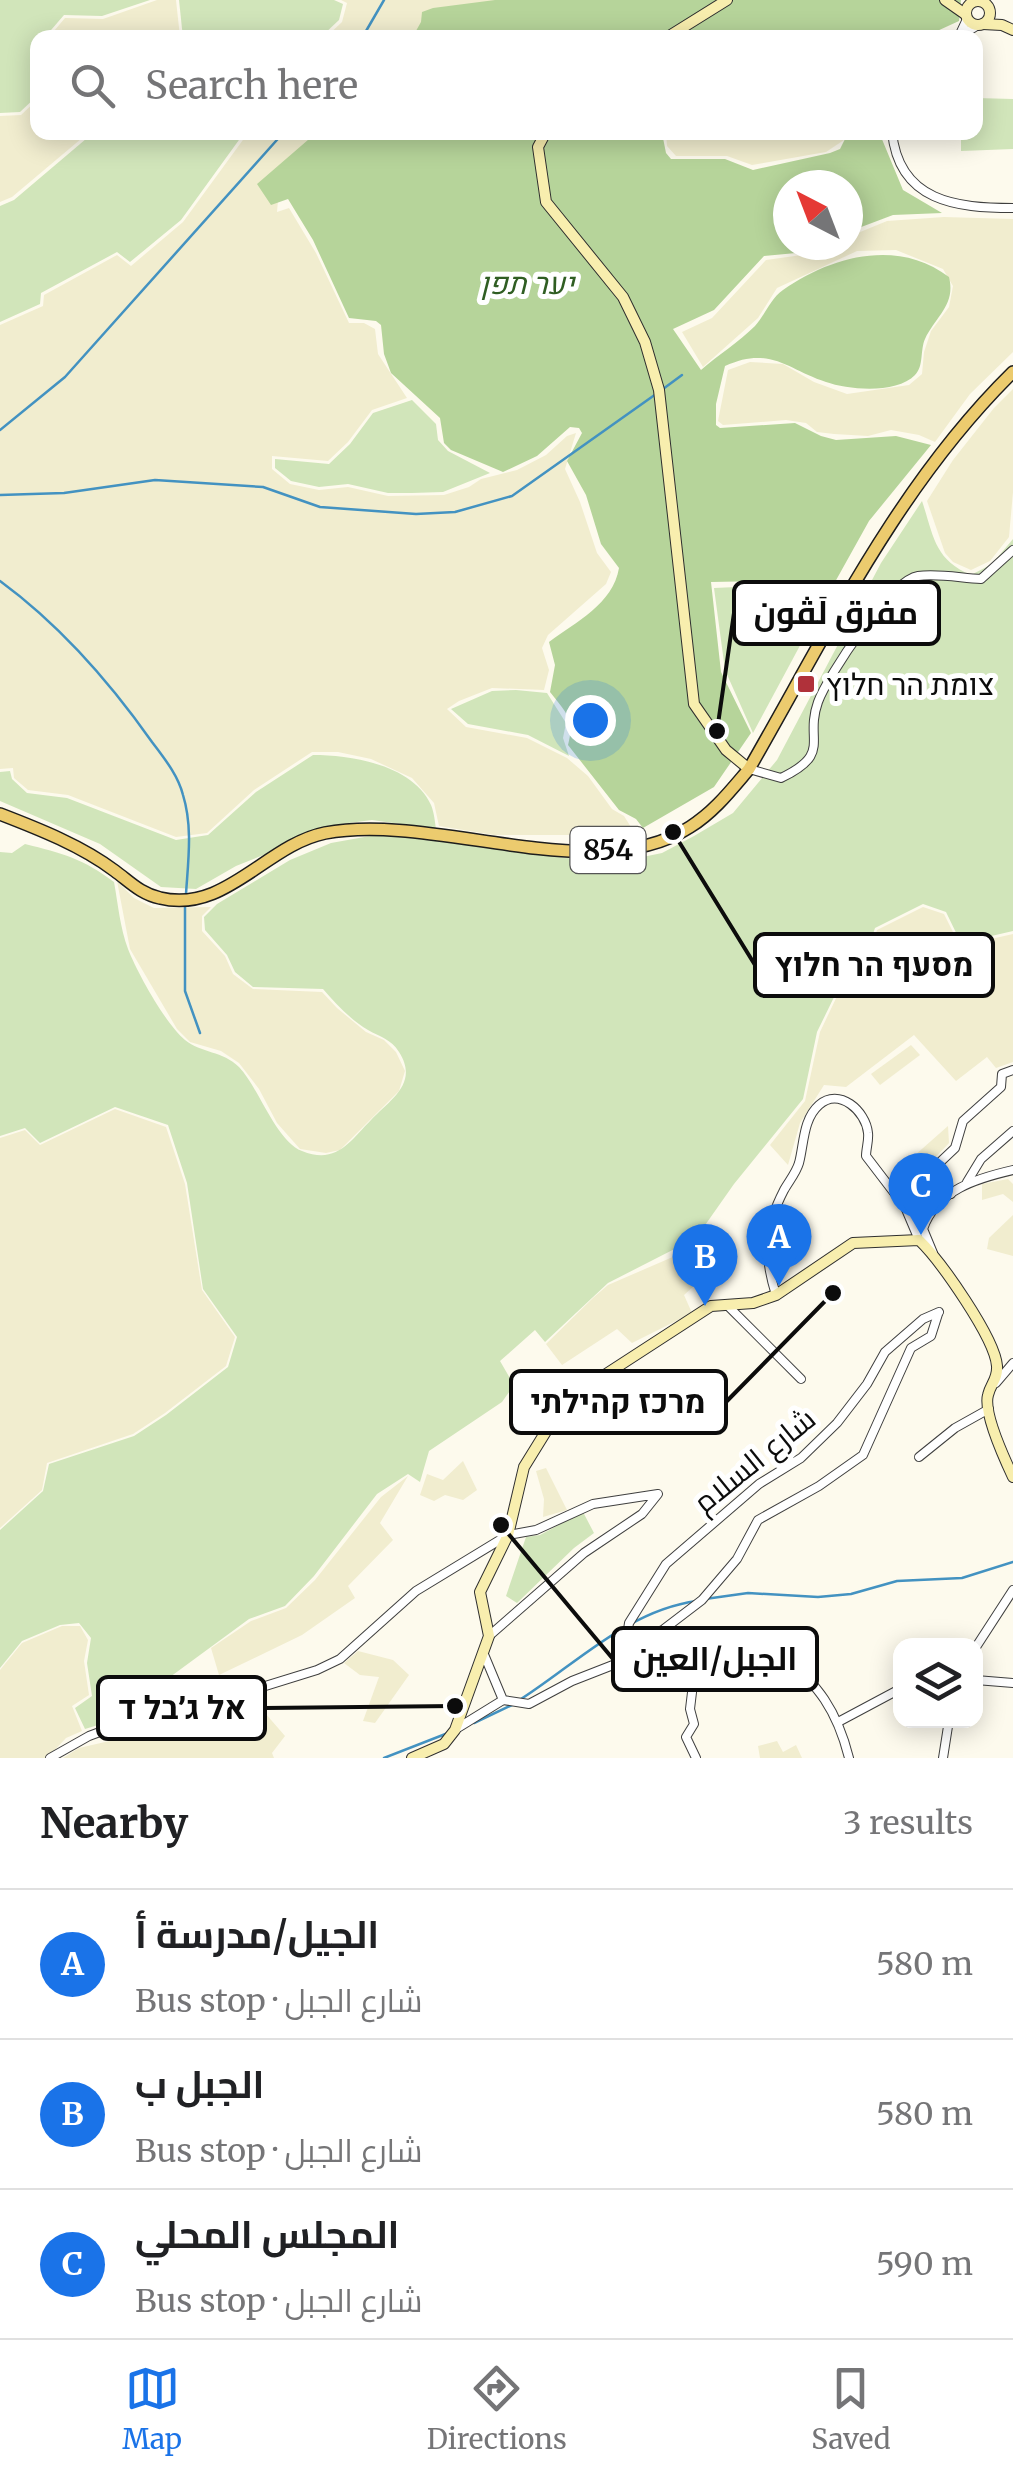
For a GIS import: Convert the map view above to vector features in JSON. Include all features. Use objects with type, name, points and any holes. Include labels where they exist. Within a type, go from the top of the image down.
[{"type":"main road","name":"854","points":[[0,814],[57,838],[115,870],[131,886],[160,898],[191,900],[224,890],[268,860],[322,834],[388,828],[544,849],[600,851],[648,846],[686,830],[705,816],[749,768],[901,505],[972,412],[1013,372]]},
{"type":"street","points":[[679,30],[727,0]]},
{"type":"street","points":[[945,0],[980,25],[1013,27]]},
{"type":"street","points":[[960,30],[968,1],[980,0],[1013,27]]},
{"type":"street","points":[[971,30],[989,17],[990,9]]},
{"type":"street","points":[[542,140],[538,147],[546,202],[623,297],[645,342],[659,390],[694,704],[726,750],[749,768],[780,778],[803,767],[816,745],[817,705],[856,638],[890,595],[915,576],[981,578],[1013,550]]},
{"type":"street","points":[[894,140],[899,160],[927,194],[947,204],[971,208],[1013,208]]},
{"type":"street","points":[[951,1194],[936,1166],[955,1148],[963,1121],[1001,1088],[1002,1074],[1013,1070]]},
{"type":"street","points":[[776,1295],[765,1262],[768,1230],[798,1168],[806,1128],[816,1107],[828,1099],[844,1100],[859,1111],[868,1131],[866,1156],[905,1207],[919,1240],[933,1253]]},
{"type":"street","points":[[968,1182],[980,1159],[1013,1131]]},
{"type":"street","points":[[996,1383],[997,1363],[992,1347],[933,1253],[923,1229],[951,1194],[968,1182],[1013,1170]]},
{"type":"street","points":[[489,1636],[480,1592],[508,1536],[524,1467],[558,1412],[577,1392],[686,1320],[712,1306],[754,1303],[776,1295],[853,1243],[919,1240]]},
{"type":"street","points":[[728,1306],[801,1379]]},
{"type":"street","name":"شارع السلام","points":[[939,1312],[930,1336],[911,1348],[863,1456],[820,1486],[758,1520],[737,1559],[702,1600],[641,1642],[626,1642],[628,1624],[666,1564],[759,1484],[801,1458],[836,1423],[886,1352],[923,1319],[939,1312]]},
{"type":"street","points":[[1013,1364],[988,1395],[998,1443],[1013,1477]]},
{"type":"street","points":[[919,1458],[955,1428],[989,1408]]},
{"type":"street","points":[[50,1758],[89,1736],[172,1704],[230,1697],[317,1670],[340,1659],[416,1591],[508,1536],[536,1530],[592,1504],[658,1494],[642,1514],[584,1553],[489,1636],[456,1730]]},
{"type":"street","points":[[982,1638],[1013,1590]]},
{"type":"street","points":[[626,1642],[636,1656]]},
{"type":"street","points":[[781,1650],[812,1682],[840,1721],[849,1758]]},
{"type":"street","points":[[412,1758],[444,1744],[456,1730],[503,1700],[529,1704],[572,1680],[636,1656],[678,1651],[696,1659],[690,1709],[694,1724],[686,1737],[696,1758]]},
{"type":"street","points":[[483,1652],[503,1700]]},
{"type":"street","points":[[983,1681],[1013,1683]]},
{"type":"street","points":[[840,1721],[893,1694]]},
{"type":"street","points":[[942,1758],[948,1728]]},
{"type":"shaded area","points":[[157,0],[176,0],[179,30],[55,30],[65,18],[103,19]]},
{"type":"shaded area","points":[[341,0],[561,0],[459,30],[334,30],[342,22],[347,3]]},
{"type":"shaded area","points":[[30,107],[30,140],[80,140],[12,197],[0,202],[0,116],[21,115]]},
{"type":"shaded area","points":[[243,140],[318,140],[279,189],[277,212],[289,208],[316,253],[349,323],[364,323],[375,329],[378,354],[407,398],[372,410],[328,461],[272,456],[272,469],[290,484],[319,490],[348,487],[388,496],[444,495],[481,479],[517,470],[576,433],[565,469],[597,553],[611,572],[606,584],[548,635],[542,648],[549,670],[544,690],[492,688],[447,709],[466,727],[527,738],[567,758],[588,776],[612,809],[624,816],[636,835],[494,835],[439,826],[434,803],[412,778],[371,759],[338,752],[312,752],[254,790],[207,833],[176,837],[68,795],[28,790],[14,778],[13,768],[0,769],[0,325],[43,306],[44,295],[117,255],[131,266],[183,222]]},
{"type":"shaded area","points":[[667,140],[844,140],[826,152],[752,165],[727,156],[676,156]]},
{"type":"shaded area","points":[[944,217],[1013,219],[1013,352],[970,394],[935,442],[891,430],[868,436],[817,432],[806,423],[786,420],[723,425],[718,421],[728,370],[750,362],[783,364],[814,382],[847,394],[909,385],[922,374],[931,331],[949,307],[953,286],[943,269],[896,250],[863,251],[863,231],[887,221]]},
{"type":"shaded area","points":[[766,260],[838,260],[777,288],[758,318],[703,367],[682,332],[712,318]]},
{"type":"shaded area","points":[[1013,389],[1009,537],[990,561],[971,570],[953,562],[945,553],[927,501],[953,460]]},
{"type":"shaded area","points":[[117,881],[134,898],[154,908],[211,907],[202,916],[202,931],[225,956],[233,974],[253,989],[322,992],[366,1032],[384,1040],[396,1052],[405,1071],[399,1091],[340,1150],[326,1153],[300,1149],[277,1123],[239,1063],[221,1051],[190,1042],[177,1029],[130,949]]},
{"type":"shaded area","points":[[923,907],[944,914],[960,946],[1013,934],[1013,1062],[996,1068],[987,1057],[956,1081],[914,1035],[846,1087],[824,1085],[800,1123],[788,1165],[770,1145],[805,1101],[820,1032],[839,992],[871,968],[869,953],[877,930]]},
{"type":"shaded area","points":[[911,1045],[920,1055],[880,1085],[871,1074]]},
{"type":"shaded area","points":[[115,1109],[166,1127],[185,1184],[202,1290],[235,1337],[226,1366],[165,1413],[133,1434],[47,1463],[42,1490],[0,1528],[0,1138],[25,1130],[40,1145]]},
{"type":"shaded area","points":[[948,1126],[949,1143],[915,1187],[907,1185],[907,1172],[914,1156]]},
{"type":"shaded area","points":[[1008,1179],[1013,1184],[1013,1202],[1003,1194],[982,1200],[982,1184]]},
{"type":"shaded area","points":[[1013,1215],[1013,1256],[987,1249],[989,1238]]},
{"type":"shaded area","points":[[696,1241],[721,1261],[684,1295],[692,1313],[632,1343],[617,1329],[562,1365],[546,1344],[594,1297],[608,1285],[675,1256]]},
{"type":"shaded area","points":[[463,1461],[477,1490],[463,1500],[445,1495],[434,1501],[420,1495],[427,1474],[443,1480]]},
{"type":"shaded area","points":[[546,1468],[567,1510],[543,1517],[544,1499],[536,1471]]},
{"type":"shaded area","points":[[408,1476],[380,1523],[393,1540],[348,1586],[355,1598],[302,1635],[219,1675],[211,1648],[251,1621],[286,1608],[315,1580],[381,1497]]},
{"type":"shaded area","points":[[62,1626],[80,1626],[88,1640],[84,1661],[89,1695],[72,1706],[82,1731],[66,1738],[47,1758],[0,1758],[0,1670],[22,1643]]},
{"type":"shaded area","points":[[358,1651],[393,1660],[409,1675],[375,1723],[363,1721],[379,1677],[360,1675],[344,1663]]},
{"type":"shaded area","points":[[259,1706],[285,1736],[272,1753],[274,1758],[63,1758],[79,1748],[131,1736],[175,1708],[188,1713]]},
{"type":"shaded area","points":[[777,1741],[783,1752],[796,1745],[802,1758],[760,1758],[758,1746]]},
{"type":"green space","points":[[0,0],[150,0],[102,16],[64,15],[51,30],[30,30],[30,103],[20,112],[0,113]]},
{"type":"green space","points":[[179,0],[334,0],[343,4],[339,20],[328,30],[182,30]]},
{"type":"green space","points":[[495,0],[961,0],[959,21],[939,30],[416,30],[422,12]]},
{"type":"green space","points":[[983,98],[1013,99],[1013,149],[961,151],[961,140],[983,140]]},
{"type":"green space","points":[[85,140],[239,140],[181,220],[130,262],[117,252],[41,293],[40,304],[0,322],[0,206],[14,200]]},
{"type":"green space","name":"יער תפן","points":[[308,140],[663,140],[671,159],[725,159],[753,170],[840,149],[844,140],[882,140],[903,190],[942,213],[893,215],[863,226],[863,170],[773,170],[773,255],[764,256],[714,310],[673,329],[701,370],[755,326],[779,293],[822,268],[863,260],[865,256],[887,255],[929,265],[949,277],[950,295],[925,339],[915,375],[885,388],[847,387],[767,359],[741,360],[725,366],[716,404],[716,425],[720,428],[795,423],[836,440],[896,436],[931,445],[869,521],[830,591],[819,601],[810,580],[711,582],[721,672],[751,733],[714,787],[643,828],[619,810],[568,745],[570,722],[550,692],[555,665],[549,642],[601,602],[619,568],[601,544],[586,495],[567,461],[582,433],[579,428],[570,427],[537,456],[503,472],[451,450],[444,443],[440,418],[391,373],[381,325],[349,318],[313,240],[288,199],[271,205],[257,184]]},
{"type":"green space","points":[[412,400],[436,424],[438,440],[448,451],[490,473],[443,492],[388,493],[348,484],[319,487],[291,481],[275,468],[275,459],[329,464],[373,413]]},
{"type":"green space","points":[[922,501],[942,554],[971,575],[992,564],[1013,539],[1013,931],[961,943],[946,912],[923,904],[875,928],[867,952],[869,966],[837,991],[817,1032],[803,1099],[696,1238],[608,1283],[545,1342],[535,1330],[500,1361],[514,1385],[502,1402],[429,1451],[420,1482],[408,1474],[377,1494],[314,1576],[285,1606],[249,1619],[170,1677],[178,1695],[85,1729],[75,1708],[92,1696],[87,1663],[91,1638],[79,1623],[60,1625],[22,1641],[0,1668],[0,1530],[43,1491],[49,1464],[134,1436],[166,1415],[228,1367],[237,1337],[203,1289],[187,1183],[168,1125],[115,1107],[40,1143],[25,1128],[0,1136],[0,852],[12,853],[25,844],[38,847],[82,862],[114,882],[128,949],[153,998],[177,1032],[191,1044],[239,1067],[276,1126],[293,1145],[314,1155],[334,1153],[349,1143],[400,1090],[406,1073],[399,1052],[389,1041],[356,1021],[323,989],[253,987],[235,972],[227,955],[205,930],[204,917],[217,904],[290,860],[331,843],[370,836],[401,836],[575,859],[633,859],[662,853],[694,836],[733,813],[777,760],[881,563]]},
{"type":"green space","points":[[808,584],[817,605],[825,599],[753,733],[725,670],[714,588]]},
{"type":"green space","points":[[492,691],[547,693],[566,723],[563,738],[569,756],[528,735],[468,724],[451,709]]},
{"type":"green space","points":[[313,755],[363,760],[410,780],[432,808],[436,829],[372,820],[341,824],[236,866],[196,889],[161,887],[100,844],[0,801],[0,772],[10,771],[12,779],[27,793],[67,798],[176,840],[208,835],[256,792]]},
{"type":"green space","points":[[583,1512],[594,1533],[517,1603],[506,1596],[526,1537],[540,1535]]},
{"type":"waterway","points":[[367,30],[384,0]]},
{"type":"waterway","points":[[0,430],[65,377],[277,140]]},
{"type":"waterway","points":[[663,389],[682,375]]},
{"type":"waterway","points":[[0,495],[64,493],[155,480],[263,487],[320,507],[416,514],[455,512],[512,496],[656,394]]},
{"type":"waterway","points":[[0,581],[82,655],[119,697],[174,774],[188,819],[186,894]]},
{"type":"waterway","points":[[185,902],[185,991],[200,1033]]},
{"type":"waterway","points":[[705,1599],[748,1593],[818,1597],[851,1594],[897,1581],[962,1578],[1013,1562]]},
{"type":"waterway","points":[[518,1701],[625,1627],[672,1606],[697,1601]]},
{"type":"waterway","points":[[474,1723],[512,1705]]},
{"type":"waterway","points":[[384,1758],[448,1733]]},
{"type":"place","name":"צומת הר חלוץ","points":[[806,684]]},
{"type":"place","name":"مفرق لَڤون","points":[[717,731]]},
{"type":"place","name":"מסעף הר חלוץ","points":[[673,832]]},
{"type":"place","name":"المجلس المحلي","points":[[921,1235]]},
{"type":"place","name":"الجيل/مدرسة أ","points":[[779,1286]]},
{"type":"place","name":"מרכז קהילתי","points":[[833,1293]]},
{"type":"place","name":"الجبل ب","points":[[705,1306]]},
{"type":"place","name":"الجبل/العين","points":[[501,1525]]},
{"type":"place","name":"אל ג׳בל ד","points":[[455,1706]]}]
